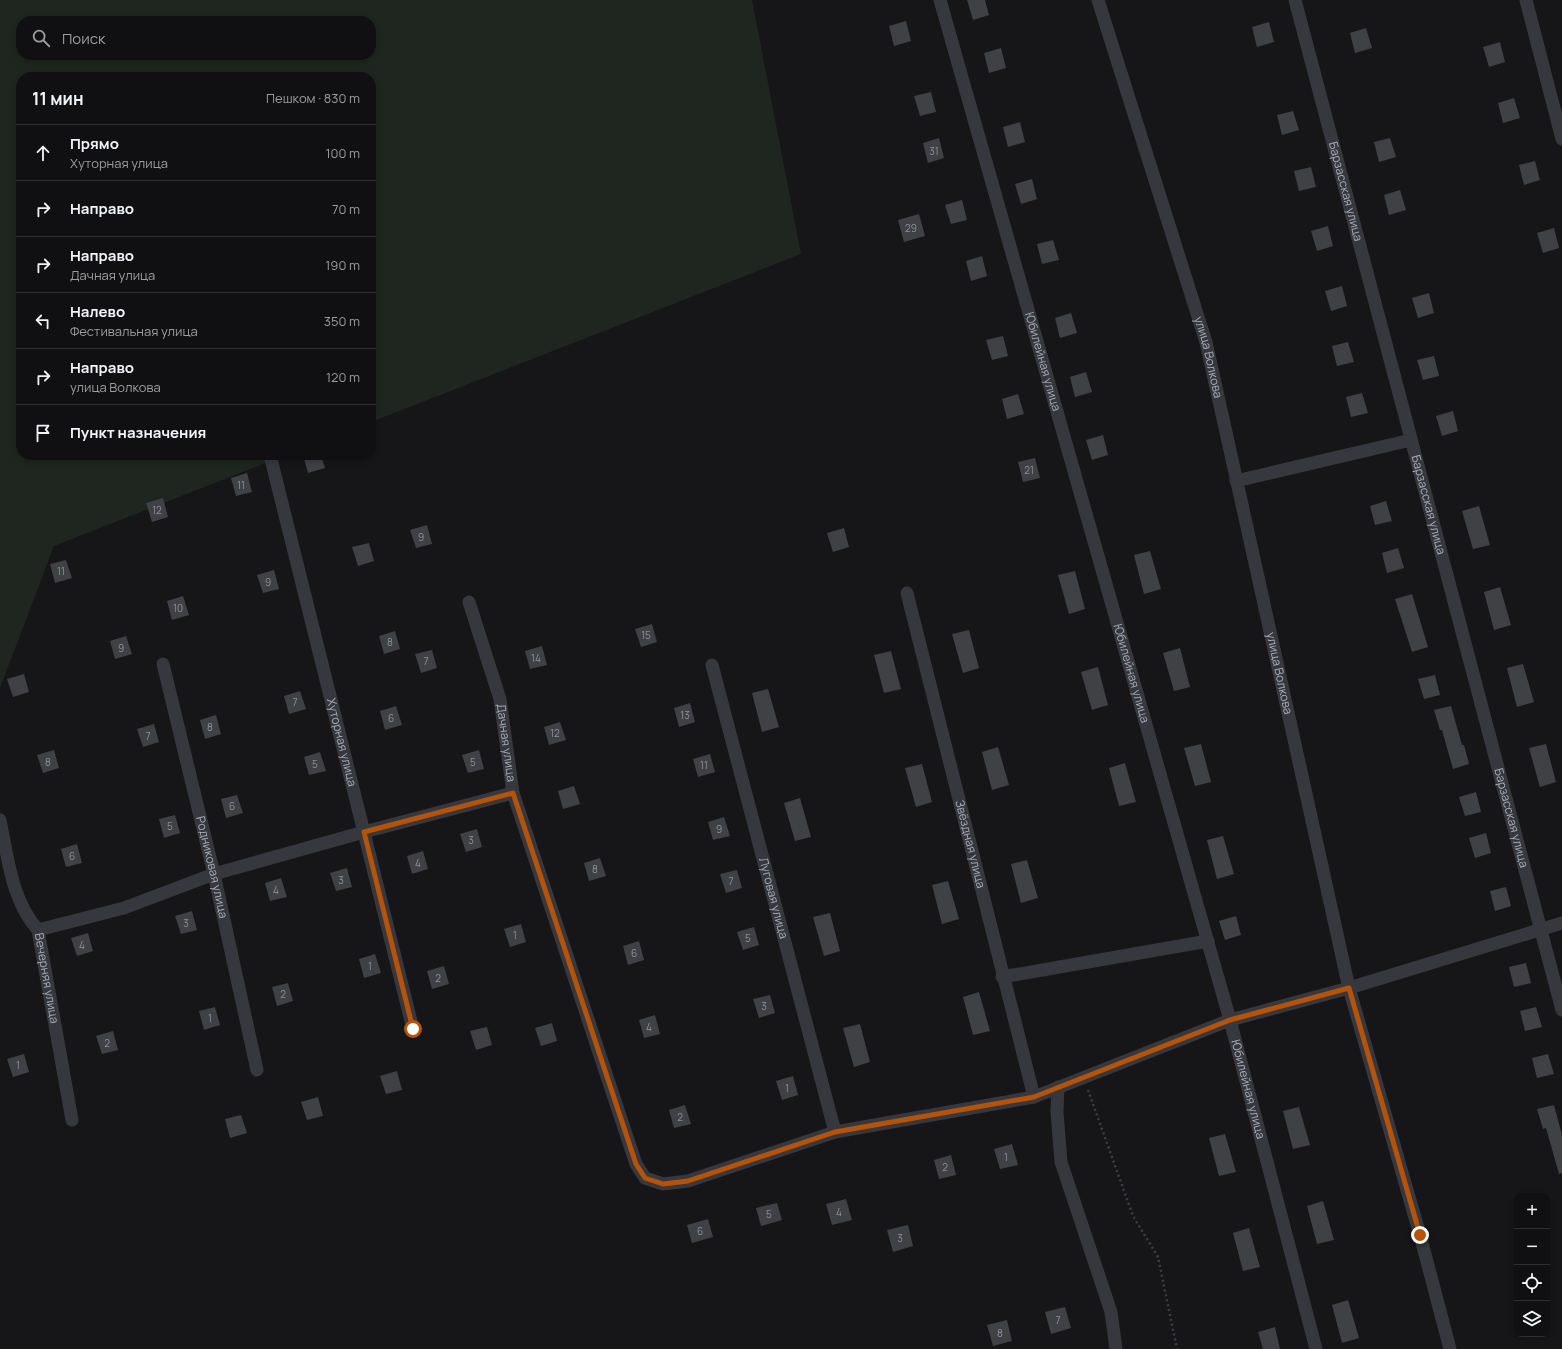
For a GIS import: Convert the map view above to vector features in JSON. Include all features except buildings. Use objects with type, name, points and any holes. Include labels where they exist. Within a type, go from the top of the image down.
[{"type":"street","name":"Юбилейная улица","points":[[940,0],[1230,1020],[1316,1349]]},
{"type":"street","name":"улица Волкова","points":[[1098,0],[1206,342],[1349,988],[1420,1235],[1450,1349]]},
{"type":"street","name":"Барзасская улица","points":[[1295,0],[1562,1010]]},
{"type":"street","points":[[1526,0],[1562,139]]},
{"type":"street","points":[[1236,481],[1412,440]]},
{"type":"street","name":"Хуторная улица","points":[[271,460],[413,1029]]},
{"type":"street","name":"Звёздная улица","points":[[907,593],[1002,977],[1034,1097]]},
{"type":"street","name":"Дачная улица","points":[[469,602],[500,699],[513,793],[636,1164],[645,1178],[663,1184],[688,1181],[835,1132]]},
{"type":"street","name":"Родниковая улица","points":[[163,664],[214,874],[257,1070]]},
{"type":"street","name":"Луговая улица","points":[[712,665],[835,1132]]},
{"type":"street","points":[[38,930],[124,908],[214,874],[364,832],[513,793]]},
{"type":"street","name":"Вечерняя улица","points":[[0,820],[18,898],[29,920],[38,930],[72,1120]]},
{"type":"street","points":[[835,1132],[1034,1097],[1083,1076],[1230,1020],[1349,988],[1562,923]]},
{"type":"street","points":[[1002,977],[1208,942]]},
{"type":"street","points":[[1058,1087],[1057,1112],[1061,1162],[1111,1312],[1116,1349]]},
{"type":"path","points":[[1083,1076],[1133,1216],[1158,1257],[1177,1349]]},
{"type":"shaded area","points":[[0,0],[752,0],[801,254],[376,420],[376,72],[16,72],[16,460],[273,460],[54,546],[0,688]]},
{"type":"route","points":[[413,1029],[364,832],[513,793],[636,1164],[645,1178],[663,1184],[688,1181],[835,1132],[1034,1097],[1083,1076],[1230,1020],[1349,988],[1420,1235]]}]
